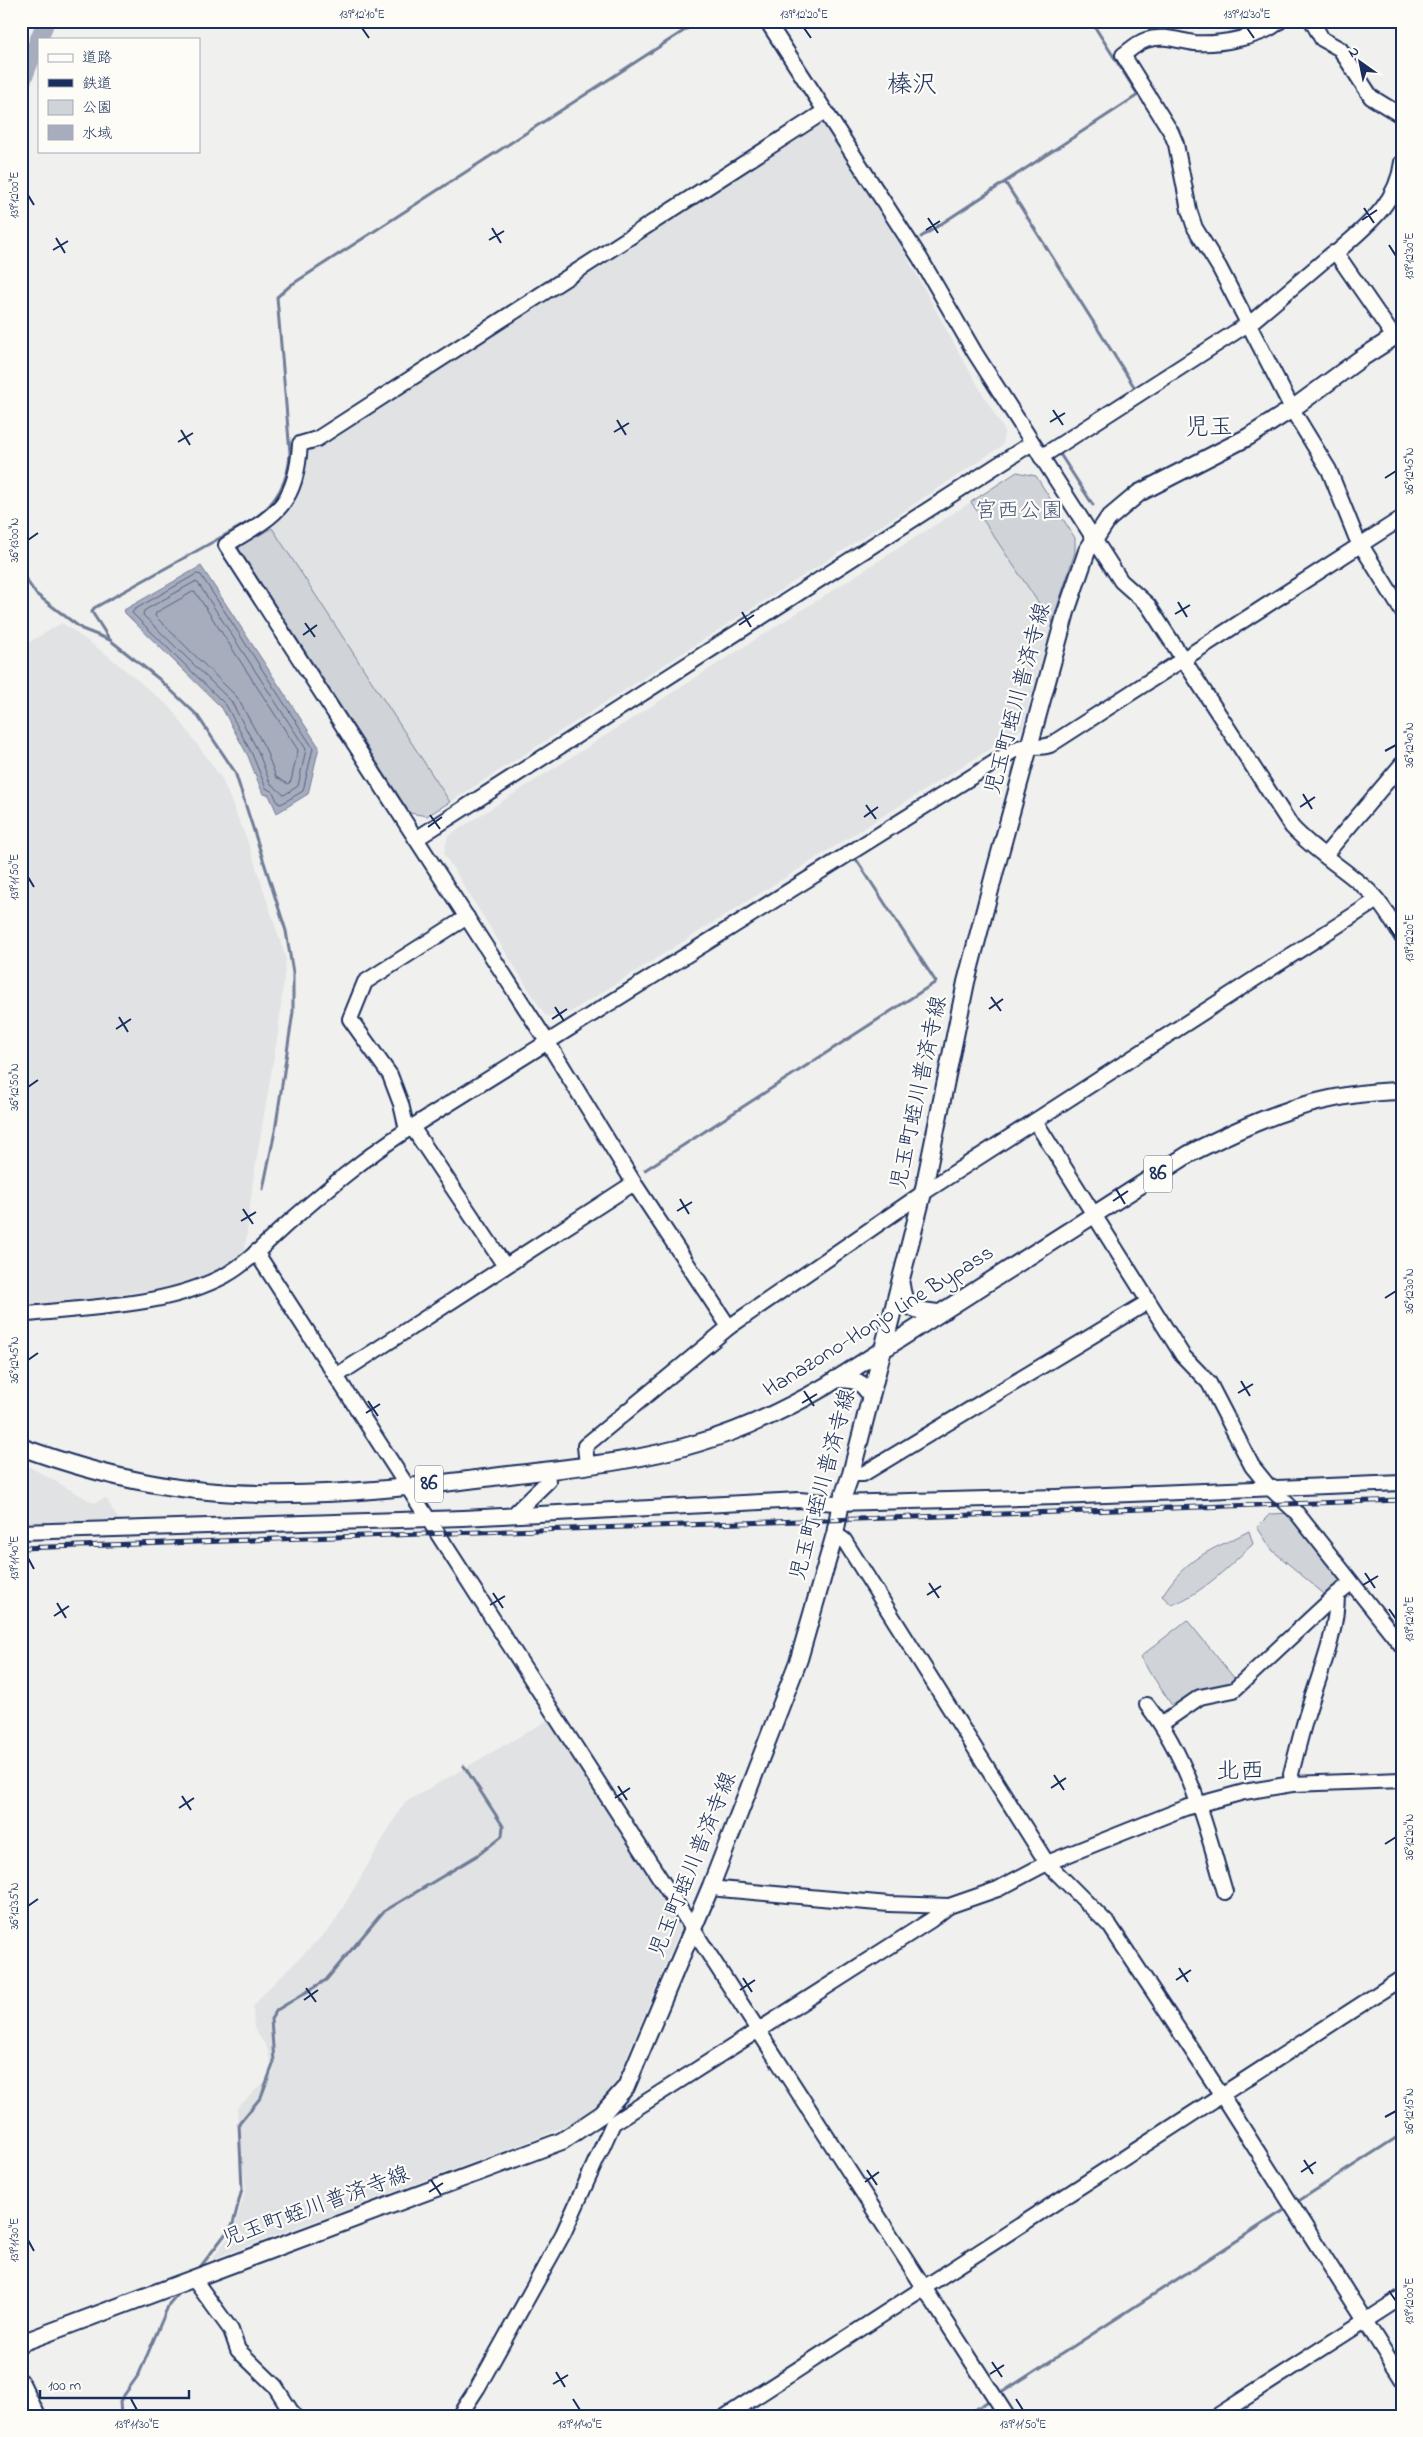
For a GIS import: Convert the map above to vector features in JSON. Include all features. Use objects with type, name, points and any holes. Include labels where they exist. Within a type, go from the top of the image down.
[{"type":"main road","name":"児玉町蛭川普済寺線","points":[[21,2343],[562,2141],[608,2119],[626,2086],[694,1929],[799,1659],[835,1534],[841,1502],[851,1474],[923,1193],[966,982],[1076,578],[1094,538],[1117,510],[1140,493],[1234,444],[1292,409],[1398,334]]},
{"type":"main road","name":"Hanazono-Honjo Line Bypass","points":[[21,1446],[56,1460],[149,1484],[199,1489],[308,1494],[408,1486],[546,1471],[654,1454],[696,1444],[749,1426],[789,1407],[1189,1154],[1242,1126],[1310,1102],[1350,1094],[1402,1091]]},
{"type":"main road","points":[[900,1282],[906,1304],[921,1311],[937,1313]]},
{"type":"main road","points":[[836,1379],[850,1379],[861,1383],[870,1395]]},
{"type":"street","points":[[768,21],[920,258],[975,353],[1121,581],[1148,605],[1182,661],[1292,827],[1310,845],[1325,855],[1377,900],[1402,937]]},
{"type":"street","points":[[1280,21],[1268,28],[1233,40],[1196,43],[1163,38],[1147,40],[1123,55],[1171,132],[1176,144],[1191,220],[1219,267],[1292,409],[1328,470],[1360,545],[1402,611]]},
{"type":"street","points":[[1312,21],[1322,39],[1340,49],[1371,97],[1402,116]]},
{"type":"street","points":[[729,1327],[226,545],[269,519],[284,502],[296,478],[300,444],[325,434],[825,110]]},
{"type":"street","points":[[1041,457],[1247,324],[1308,272],[1333,253],[1336,253],[1368,225],[1384,207],[1395,188],[1402,162]]},
{"type":"street","points":[[1336,253],[1398,334]]},
{"type":"street","points":[[416,840],[1032,443]]},
{"type":"street","points":[[21,1315],[141,1301],[174,1294],[226,1275],[256,1252],[344,1175],[410,1129],[1016,749],[1030,746],[1042,748],[1050,745],[1402,518]]},
{"type":"street","points":[[1325,855],[1402,764]]},
{"type":"street","points":[[587,1465],[585,1446],[729,1327],[923,1193],[1377,900]]},
{"type":"street","points":[[467,917],[365,982],[350,1019],[390,1075],[410,1129],[505,1266]]},
{"type":"street","points":[[1035,1121],[1183,1356],[1209,1383],[1252,1466],[1269,1487],[1296,1512],[1402,1646]]},
{"type":"street","points":[[336,1376],[634,1182]]},
{"type":"street","points":[[256,1252],[1007,2416]]},
{"type":"street","points":[[851,1474],[863,1474],[1148,1302]]},
{"type":"street","points":[[514,1514],[548,1481],[546,1471]]},
{"type":"street","points":[[21,1532],[428,1519],[799,1500],[817,1503],[1058,1497],[1402,1483]]},
{"type":"street","points":[[835,1534],[844,1540],[1047,1863],[1110,1926],[1221,2094],[1402,2380]]},
{"type":"street","points":[[1161,1724],[1200,1697],[1234,1690],[1351,1583]]},
{"type":"street","points":[[1292,1784],[1291,1774],[1307,1713],[1322,1672],[1337,1612],[1337,1594]]},
{"type":"street","points":[[1147,1706],[1161,1724],[1188,1775],[1199,1804],[1225,1892]]},
{"type":"street","points":[[459,2416],[478,2387],[563,2234],[608,2119],[758,2032],[931,1920],[949,1906],[998,1889],[1047,1863],[1199,1804],[1244,1792],[1292,1784],[1402,1780]]},
{"type":"street","points":[[711,1886],[720,1889],[889,1904],[949,1906]]},
{"type":"street","points":[[726,2416],[1402,1978]]},
{"type":"street","points":[[193,2278],[231,2330],[238,2350],[275,2386],[294,2416]]},
{"type":"street","points":[[1217,2416],[1402,2297]]},
{"type":"street","points":[[21,2381],[38,2416]]},
{"type":"shaded area","points":[[817,123],[823,123],[902,248],[959,353],[1004,430],[1003,445],[898,515],[450,802],[272,528],[291,509],[298,497],[306,475],[308,450]]},
{"type":"shaded area","points":[[971,502],[1052,623],[1022,729],[561,1018],[545,1015],[444,854],[448,836]]},
{"type":"shaded area","points":[[62,623],[107,655],[171,708],[222,779],[249,845],[286,959],[278,1033],[253,1180],[245,1249],[228,1265],[177,1286],[21,1309],[21,647]]},
{"type":"shaded area","points":[[21,1462],[94,1503],[106,1498],[121,1524],[21,1527]]},
{"type":"shaded area","points":[[550,1719],[682,1925],[618,2078],[605,2097],[580,2119],[538,2138],[212,2259],[234,2230],[246,2189],[239,2146],[237,2108],[273,2073],[267,2048],[254,2028],[253,2007],[264,1993],[332,1926],[404,1803]]},
{"type":"green space","name":"宮西公園","points":[[1017,472],[1036,476],[1075,538],[1075,552],[1052,623],[971,502]]},
{"type":"green space","points":[[272,528],[450,802],[427,816],[410,813],[239,549],[240,546]]},
{"type":"green space","points":[[1292,1513],[1343,1577],[1324,1594],[1272,1550],[1257,1527],[1270,1514]]},
{"type":"green space","points":[[1249,1531],[1253,1544],[1205,1586],[1172,1605],[1162,1596],[1190,1563]]},
{"type":"green space","points":[[1187,1620],[1235,1679],[1226,1686],[1175,1710],[1140,1657]]},
{"type":"water","points":[[201,566],[319,747],[308,794],[277,813],[269,795],[263,794],[248,756],[222,708],[124,610]]},
{"type":"waterway","points":[[39,38],[46,21]]},
{"type":"waterway","points":[[110,640],[92,612],[94,608],[254,519],[269,506],[280,491],[287,473],[290,453],[277,297],[291,285],[699,21]]},
{"type":"waterway","points":[[921,237],[1138,95],[1091,21]]},
{"type":"waterway","points":[[21,84],[38,41]]},
{"type":"waterway","points":[[1005,182],[1135,388],[1099,411]]},
{"type":"waterway","points":[[1060,454],[1093,505]]},
{"type":"waterway","points":[[21,572],[36,594],[82,629],[110,640],[159,679],[197,715],[235,772],[286,931],[293,973],[293,1012],[275,1131],[263,1189]]},
{"type":"waterway","points":[[645,1170],[936,982],[856,859]]},
{"type":"waterway","points":[[198,2270],[233,2224],[242,2189],[239,2124],[261,2097],[274,2062],[271,2019],[277,2010],[326,1980],[383,1912],[478,1855],[502,1836],[503,1826],[464,1766]]},
{"type":"waterway","points":[[1294,2204],[1402,2134]]},
{"type":"waterway","points":[[998,2395],[1289,2207]]},
{"type":"waterway","points":[[121,2416],[120,2401],[139,2374],[169,2304],[181,2290]]},
{"type":"waterway","points":[[966,2416],[993,2398]]},
{"type":"railway","points":[[21,1548],[1402,1500]]},
{"type":"district","name":"榛沢","points":[[912,86]]},
{"type":"district","name":"児玉","points":[[1209,428]]},
{"type":"district","name":"北西","points":[[1240,1772]]}]
